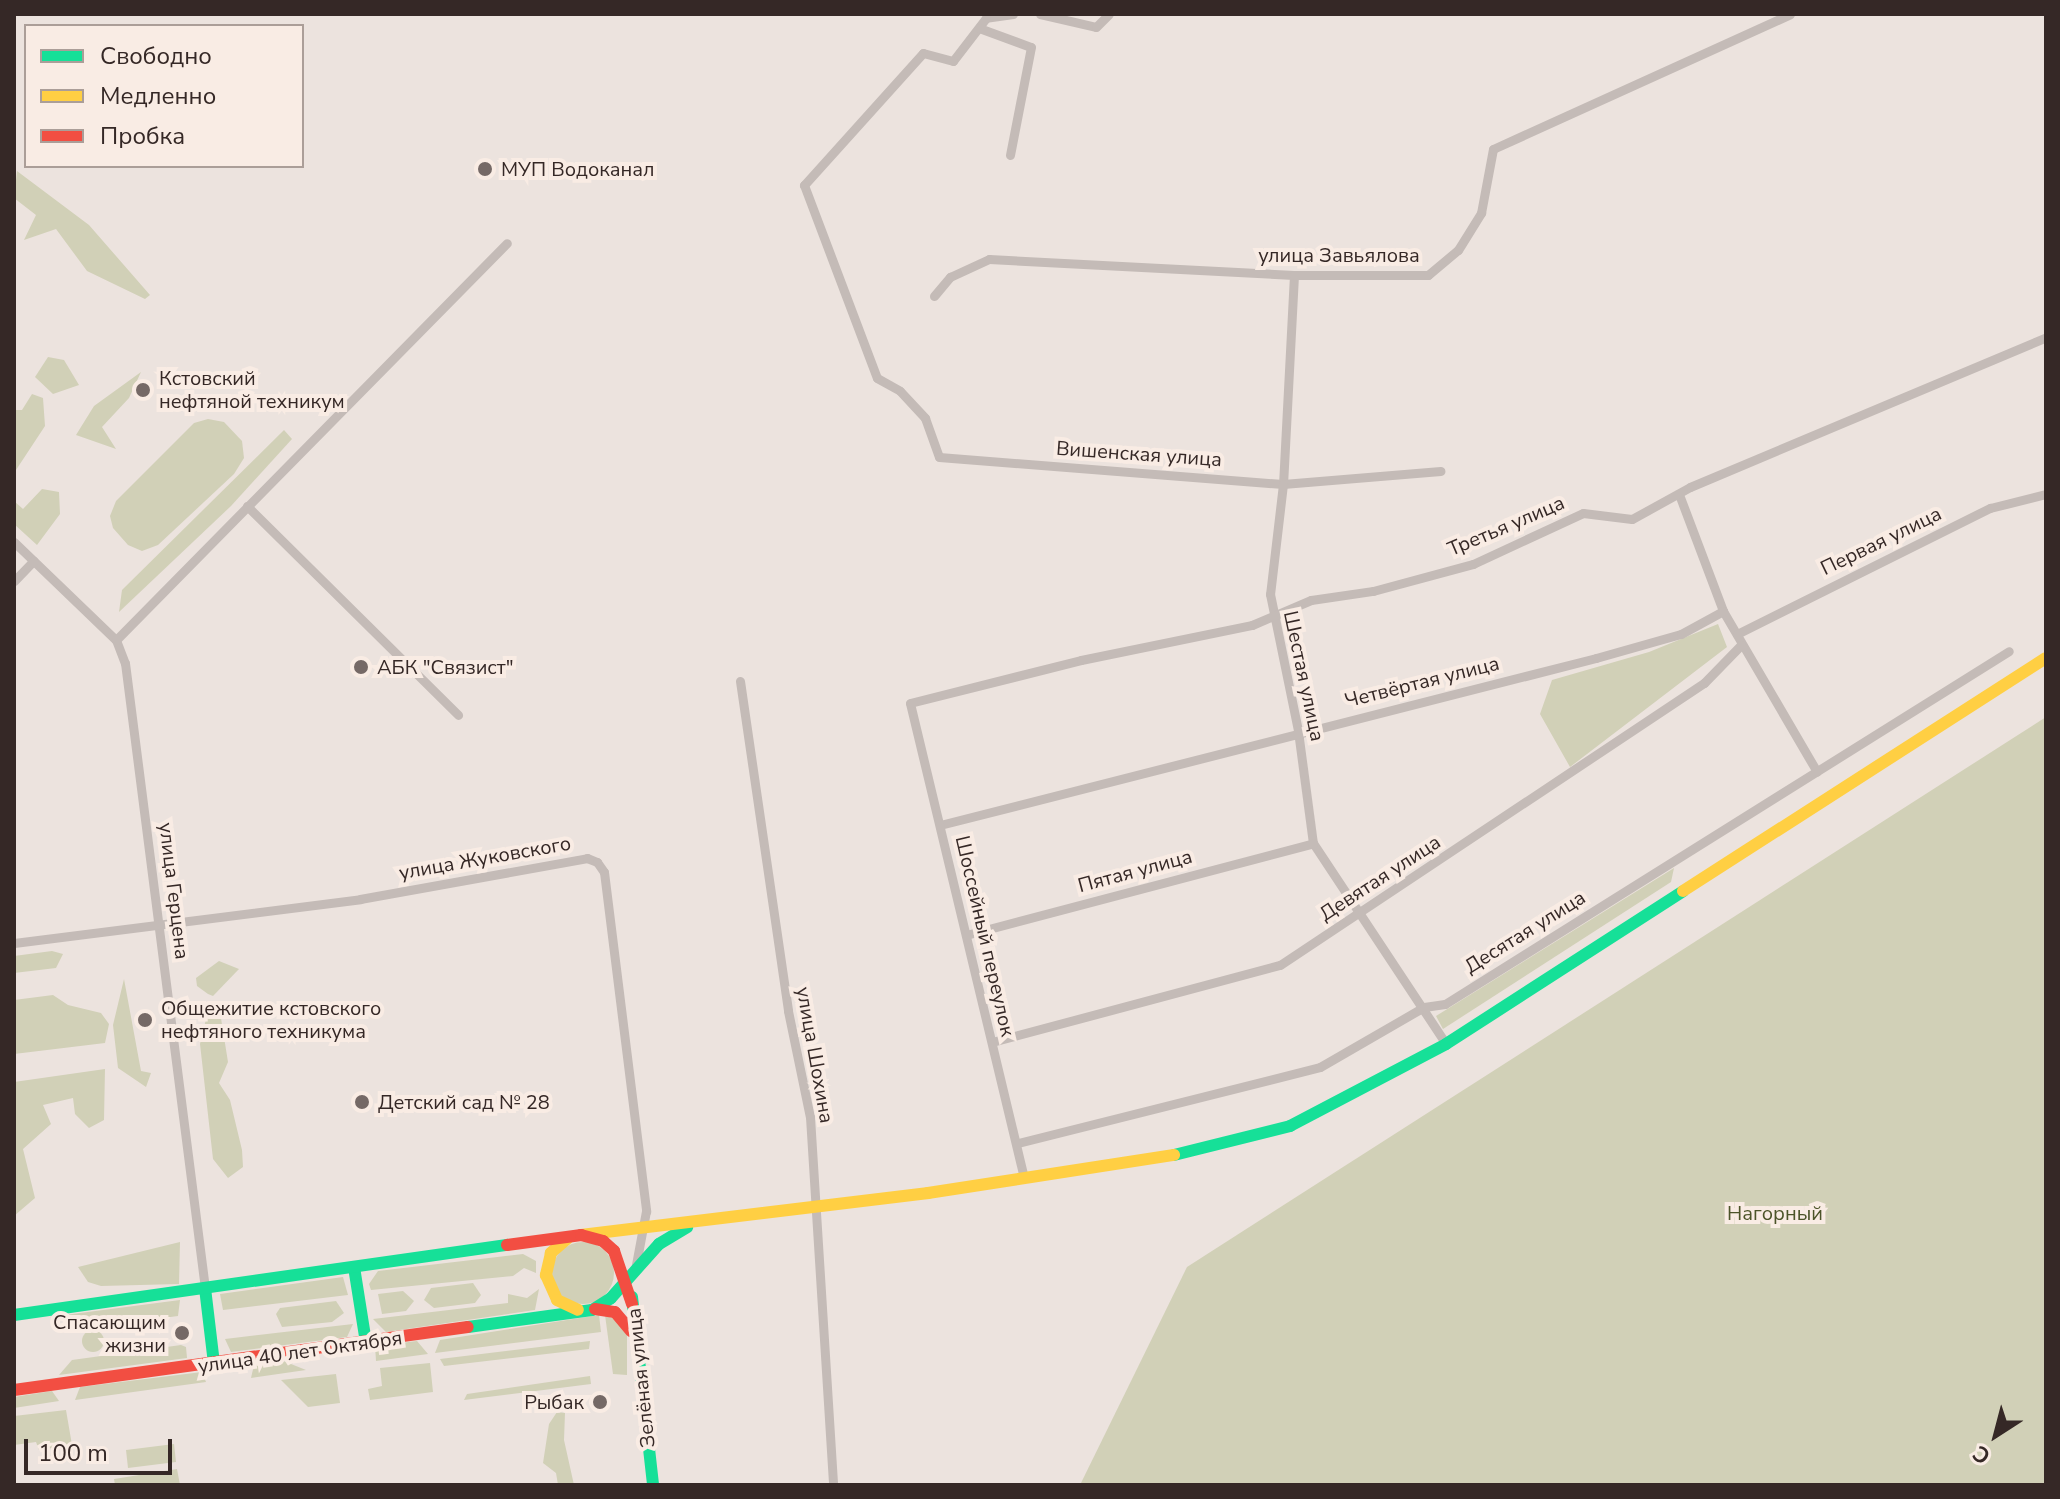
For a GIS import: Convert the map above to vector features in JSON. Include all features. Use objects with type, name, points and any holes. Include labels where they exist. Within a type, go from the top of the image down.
[{"type":"main road","points":[[14,1315],[578,1236],[812,1208],[1024,1178],[1248,1140],[1340,1104],[1446,1044],[2046,658]]},
{"type":"main road","name":"улица 40 лет Октября","points":[[14,1390],[588,1310],[611,1298],[665,1238],[702,1222]]},
{"type":"main road","points":[[632,1304],[620,1264],[603,1241],[578,1236],[551,1253],[547,1282],[563,1305],[608,1310],[625,1319],[636,1349]]},
{"type":"main road","points":[[611,1298],[619,1285],[620,1264]]},
{"type":"main road","points":[[354,1267],[366,1343]]},
{"type":"main road","name":"Зелёная улица","points":[[635,1271],[632,1304],[653,1485]]},
{"type":"main road","points":[[205,1288],[214,1363]]},
{"type":"street","points":[[1010,155],[1031,47],[979,28],[986,18],[1013,14]]},
{"type":"street","points":[[1040,14],[1096,27],[1109,14]]},
{"type":"street","name":"улица Завьялова","points":[[934,296],[950,277],[989,259],[1294,275],[1428,275],[1458,250],[1481,213],[1493,149],[1790,14]]},
{"type":"street","name":"Вишенская улица","points":[[979,28],[953,61],[923,53],[804,185],[877,378],[900,391],[925,418],[939,457],[1283,484],[1440,471]]},
{"type":"street","points":[[14,542],[116,640],[507,243]]},
{"type":"street","name":"Шестая улица","points":[[1294,275],[1283,484],[1272,614],[1298,731],[1313,843],[1362,911],[1446,1044]]},
{"type":"street","name":"Третья улица","points":[[910,703],[1081,660],[1138,652],[1252,625],[1311,600],[1373,591],[1473,564],[1583,513],[1632,519],[1680,497],[1690,487],[2046,337]]},
{"type":"street","name":"Первая улица","points":[[1737,634],[1990,508],[2046,494]]},
{"type":"street","points":[[1680,497],[1723,611],[1817,772]]},
{"type":"street","points":[[247,506],[458,715]]},
{"type":"street","points":[[14,581],[33,561]]},
{"type":"street","name":"Четвёртая улица","points":[[940,825],[1298,731],[1596,658],[1681,634],[1723,611]]},
{"type":"street","name":"улица Герцена","points":[[116,640],[125,663],[205,1288]]},
{"type":"street","name":"Девятая улица","points":[[992,1042],[1251,977],[1280,965],[1704,683],[1741,645]]},
{"type":"street","name":"Десятая улица","points":[[1018,1143],[1320,1067],[1424,1007],[1445,1004],[2009,651]]},
{"type":"street","name":"улица Шохина","points":[[740,681],[788,1011],[810,1117],[812,1208],[819,1238],[833,1485]]},
{"type":"street","name":"Шоссейный переулок","points":[[910,703],[1024,1178]]},
{"type":"street","name":"Пятая улица","points":[[966,935],[1313,843]]},
{"type":"street","name":"улица Жуковского","points":[[14,943],[360,899],[587,858],[597,862],[604,872],[647,1227],[635,1271]]},
{"type":"green space","points":[[17,171],[89,225],[150,295],[145,299],[87,271],[56,229],[24,240],[36,215],[14,198]]},
{"type":"green space","points":[[48,357],[64,360],[79,385],[53,394],[35,377]]},
{"type":"green space","points":[[141,372],[129,398],[102,427],[116,449],[76,435],[94,406]]},
{"type":"green space","points":[[32,394],[43,398],[45,426],[16,470],[14,410],[22,410]]},
{"type":"green space","points":[[208,419],[224,422],[242,441],[244,458],[234,474],[158,545],[142,551],[128,545],[113,528],[110,516],[116,501],[194,423]]},
{"type":"green space","points":[[284,430],[292,439],[231,506],[119,612],[122,590]]},
{"type":"green space","points":[[42,489],[59,492],[60,514],[37,545],[14,524],[14,501],[23,509]]},
{"type":"green space","points":[[1718,624],[1727,647],[1570,767],[1540,714],[1552,680],[1649,652]]},
{"type":"green space","name":"Нагорный","points":[[2046,717],[2046,1485],[1080,1485],[1187,1267]]},
{"type":"green space","points":[[1674,868],[1671,882],[1443,1029],[1436,1016]]},
{"type":"green space","points":[[52,951],[63,954],[56,968],[14,973],[14,956]]},
{"type":"green space","points":[[219,961],[239,969],[213,996],[197,986],[196,978]]},
{"type":"green space","points":[[124,979],[141,1071],[151,1073],[146,1087],[118,1068],[113,1025]]},
{"type":"green space","points":[[53,995],[68,1005],[101,1013],[109,1024],[105,1043],[14,1054],[14,1000]]},
{"type":"green space","points":[[220,1012],[228,1062],[219,1083],[230,1100],[243,1167],[228,1178],[213,1159],[200,1044],[206,1019]]},
{"type":"green space","points":[[105,1069],[104,1120],[89,1128],[75,1114],[73,1098],[43,1105],[51,1124],[23,1149],[35,1198],[14,1216],[14,1082]]},
{"type":"green space","points":[[180,1242],[179,1284],[101,1286],[88,1282],[78,1267]]},
{"type":"green space","points":[[583,1242],[605,1251],[614,1273],[605,1295],[583,1304],[561,1295],[552,1273],[561,1251]]},
{"type":"green space","points":[[523,1254],[536,1261],[536,1273],[524,1268],[513,1276],[371,1290],[369,1284],[378,1271]]},
{"type":"green space","points":[[343,1277],[348,1295],[223,1310],[220,1294]]},
{"type":"green space","points":[[473,1283],[481,1295],[475,1303],[434,1308],[424,1300],[431,1288]]},
{"type":"green space","points":[[539,1289],[535,1310],[386,1332],[373,1319],[508,1303],[508,1294],[527,1298]]},
{"type":"green space","points":[[403,1291],[414,1301],[406,1311],[382,1314],[378,1294]]},
{"type":"green space","points":[[180,1300],[178,1316],[102,1326],[88,1317],[64,1321],[57,1316]]},
{"type":"green space","points":[[336,1301],[344,1313],[332,1322],[282,1327],[276,1314],[280,1308]]},
{"type":"green space","points":[[599,1315],[601,1332],[435,1353],[440,1340]]},
{"type":"green space","points":[[605,1315],[619,1321],[627,1334],[627,1375],[613,1374]]},
{"type":"green space","points":[[353,1324],[347,1337],[231,1352],[225,1339]]},
{"type":"green space","points":[[93,1330],[101,1333],[104,1341],[101,1349],[93,1352],[85,1349],[82,1341],[85,1333]]},
{"type":"green space","points":[[417,1341],[428,1354],[376,1361],[375,1346]]},
{"type":"green space","points":[[590,1341],[589,1349],[444,1366],[440,1359]]},
{"type":"green space","points":[[181,1345],[186,1347],[187,1358],[59,1375],[72,1360]]},
{"type":"green space","points":[[281,1360],[306,1370],[251,1378],[254,1365]]},
{"type":"green space","points":[[430,1363],[433,1392],[370,1400],[368,1389],[382,1386],[380,1368]]},
{"type":"green space","points":[[202,1372],[206,1382],[75,1400],[80,1387]]},
{"type":"green space","points":[[336,1374],[340,1403],[308,1407],[281,1380]]},
{"type":"green space","points":[[590,1376],[591,1384],[464,1400],[467,1394]]},
{"type":"green space","points":[[52,1391],[59,1401],[14,1408],[14,1397]]},
{"type":"green space","points":[[66,1410],[72,1445],[39,1450],[36,1442],[14,1445],[14,1416]]},
{"type":"green space","points":[[557,1412],[565,1413],[564,1440],[574,1485],[558,1485],[556,1473],[543,1463],[549,1424]]},
{"type":"green space","points":[[174,1444],[176,1462],[128,1468],[126,1450]]},
{"type":"green space","points":[[177,1469],[180,1485],[115,1485],[114,1479]]},
{"type":"traffic: fast","points":[[1174,1155],[1290,1126],[1446,1044],[1683,891]]},
{"type":"traffic: fast","points":[[468,1327],[592,1310],[611,1298],[659,1244],[687,1227]]},
{"type":"traffic: fast","points":[[14,1315],[507,1245]]},
{"type":"traffic: fast","points":[[354,1267],[366,1343]]},
{"type":"traffic: fast","points":[[205,1288],[214,1363]]},
{"type":"traffic: fast","points":[[632,1297],[653,1485]]},
{"type":"traffic: slow","points":[[1683,891],[2046,658]]},
{"type":"traffic: slow","points":[[581,1235],[928,1193],[1174,1155]]},
{"type":"traffic: slow","points":[[568,1238],[551,1253],[546,1275],[557,1300],[578,1310]]},
{"type":"traffic: jam","points":[[507,1245],[581,1235],[603,1241],[614,1251],[632,1304]]},
{"type":"traffic: jam","points":[[595,1309],[615,1312],[631,1331]]},
{"type":"traffic: jam","points":[[14,1390],[468,1327]]},
{"type":"place","name":"МУП Водоканал","points":[[485,169]]},
{"type":"place","name":"Кстовский нефтяной техникум","points":[[143,390]]},
{"type":"place","name":"АБК \"Связист\"","points":[[361,667]]},
{"type":"place","name":"Общежитие кстовского нефтяного техникума","points":[[145,1020]]},
{"type":"place","name":"Детский сад № 28","points":[[362,1102]]},
{"type":"place","name":"Спасающим жизни","points":[[182,1333]]},
{"type":"place","name":"Рыбак","points":[[600,1402]]}]
